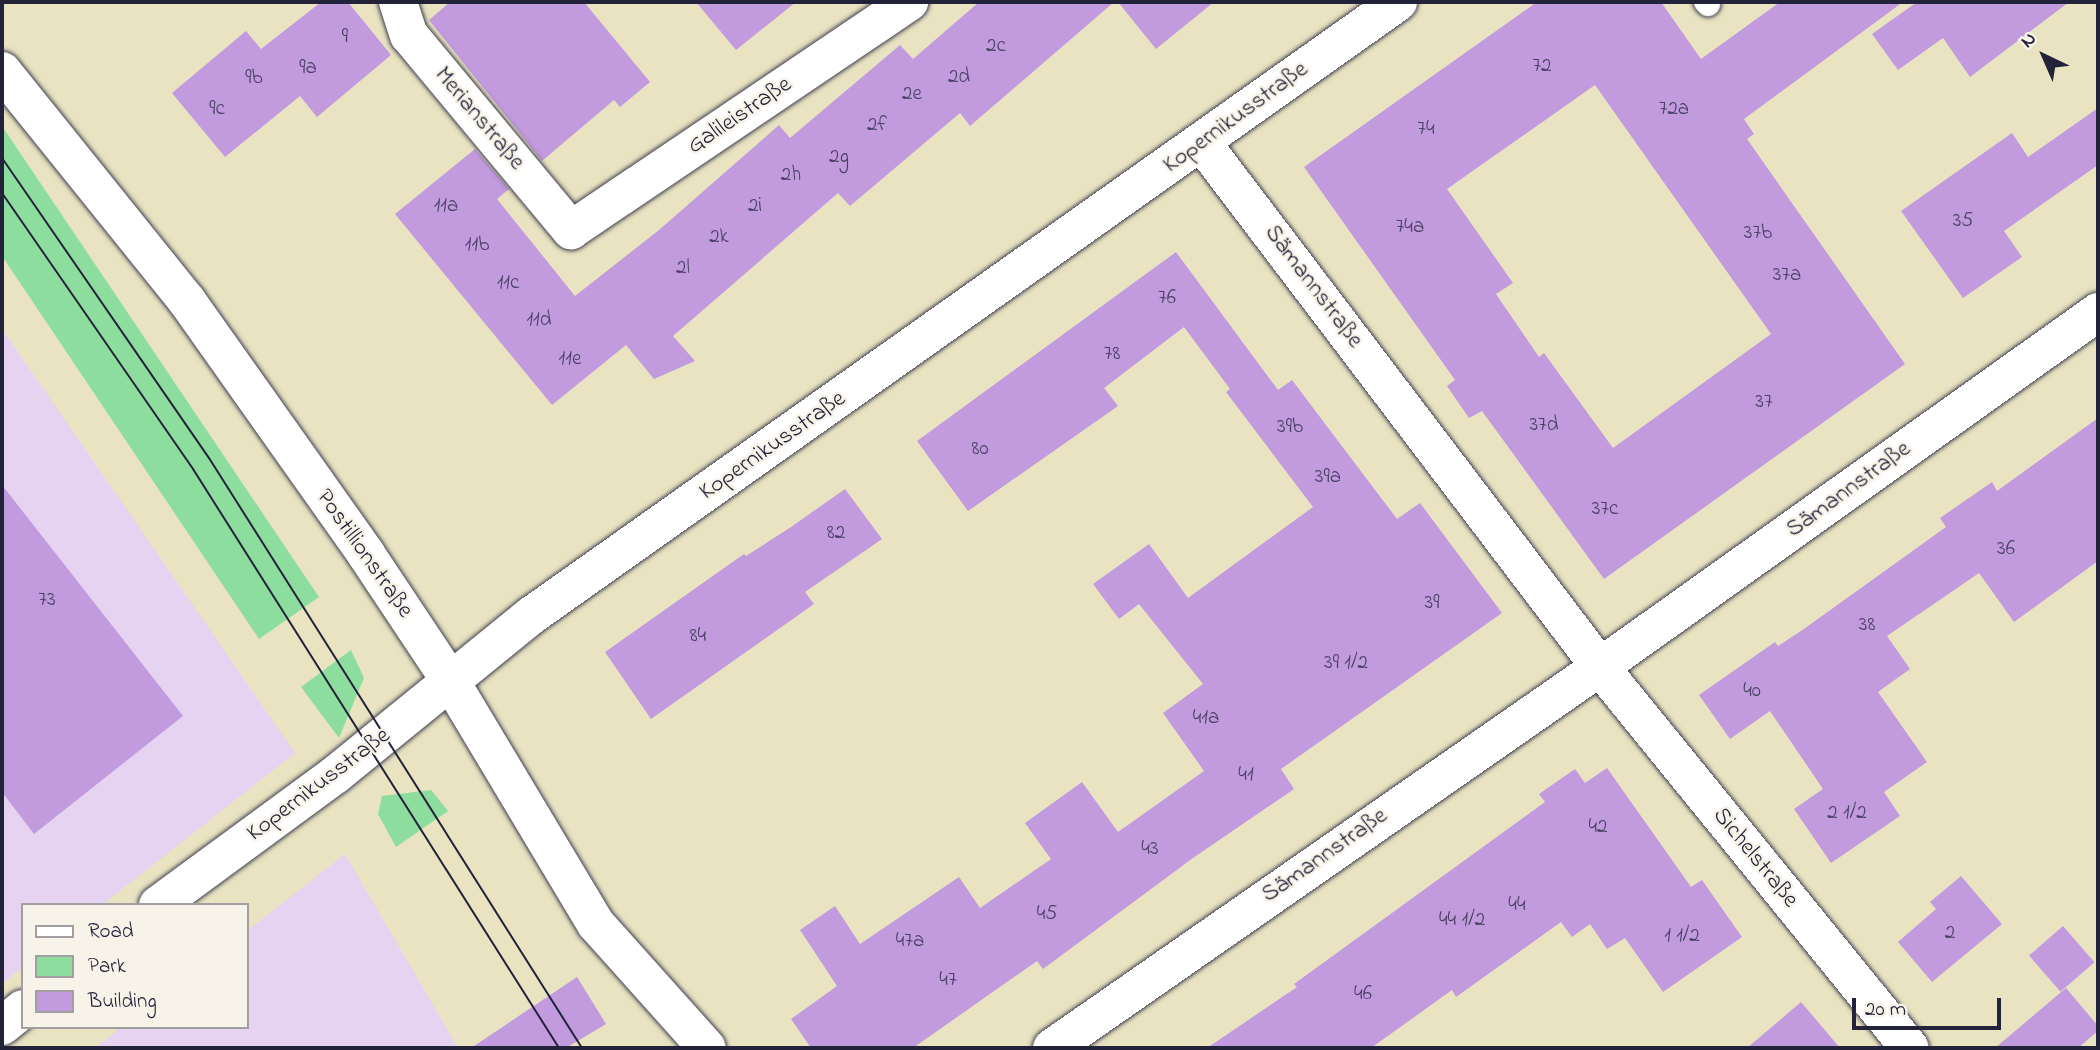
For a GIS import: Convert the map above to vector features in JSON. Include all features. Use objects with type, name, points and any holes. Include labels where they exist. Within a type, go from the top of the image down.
[{"type":"street","name":"Merianstraße","points":[[398,2],[409,35],[571,230]]},
{"type":"street","name":"Galileistraße","points":[[571,230],[909,2]]},
{"type":"street","name":"Kopernikusstraße","points":[[161,903],[335,775],[541,609],[1202,143],[1384,6]]},
{"type":"street","name":"Postillionstraße","points":[[2,71],[187,301],[366,554],[451,682],[596,924],[707,1048]]},
{"type":"street","name":"Sämannstraße","points":[[1202,143],[1600,667]]},
{"type":"street","name":"Sämannstraße","points":[[1052,1048],[1600,667],[2098,312]]},
{"type":"street","name":"Sichelstraße","points":[[1600,667],[1910,1048]]},
{"type":"street","points":[[2,1026],[21,1011]]},
{"type":"shaded area","points":[[2,329],[295,753],[105,903],[21,903],[21,969],[2,984]]},
{"type":"shaded area","points":[[345,854],[458,1048],[95,1048],[119,1029],[248,1029],[248,930]]},
{"type":"green space","points":[[2,126],[319,597],[259,639],[2,256]]},
{"type":"green space","points":[[351,650],[364,678],[339,738],[301,687]]},
{"type":"green space","points":[[431,790],[448,811],[396,847],[378,814],[382,796]]},
{"type":"building","points":[[321,2],[348,2],[391,55],[317,117],[300,96],[225,157],[172,93],[246,31],[261,49]]},
{"type":"building","points":[[450,2],[584,2],[650,82],[620,107],[614,100],[542,161],[429,20]]},
{"type":"building","points":[[696,2],[796,2],[736,50]]},
{"type":"building","points":[[979,2],[1114,2],[970,126],[960,113],[850,206],[838,193],[673,336],[695,361],[654,379],[626,345],[552,405],[395,214],[475,149],[509,189],[497,199],[575,296],[659,230],[779,125],[790,138],[900,45],[913,59]]},
{"type":"building","points":[[1118,2],[1214,2],[1156,49]]},
{"type":"building","points":[[1537,2],[1661,2],[1701,59],[1780,2],[1903,2],[1744,119],[1754,134],[1747,139],[1905,364],[1604,579],[1482,411],[1469,418],[1447,386],[1455,380],[1304,167]],"holes":[[[1595,85],[1771,334],[1613,448],[1544,353],[1539,357],[1496,294],[1513,283],[1447,189]]]},
{"type":"building","points":[[1917,2],[2069,2],[1970,77],[1943,38],[1898,70],[1872,34]]},
{"type":"building","points":[[2098,108],[2098,165],[2004,231],[2022,257],[1963,298],[1901,211],[2012,133],[2028,157]]},
{"type":"building","points":[[1176,252],[1278,390],[1292,380],[1397,519],[1420,503],[1502,613],[1281,769],[1294,789],[1193,858],[1043,969],[1037,961],[913,1048],[811,1048],[791,1019],[837,986],[800,930],[835,906],[860,944],[959,877],[980,908],[1051,859],[1025,823],[1082,782],[1118,832],[1204,771],[1163,713],[1203,684],[1139,604],[1119,619],[1093,584],[1149,544],[1188,598],[1313,507],[1226,392],[1230,389],[1184,327],[1104,388],[1118,406],[968,511],[917,441]]},
{"type":"building","points":[[2098,418],[2098,561],[2014,622],[1979,573],[1887,636],[1910,669],[1878,692],[1927,762],[1884,792],[1900,816],[1831,863],[1794,809],[1823,789],[1770,711],[1730,739],[1699,695],[1775,642],[1778,646],[1801,631],[1946,527],[1940,518],[1992,482],[1997,491]]},
{"type":"building","points":[[2,485],[183,716],[34,834],[2,792]]},
{"type":"building","points":[[845,489],[882,539],[805,592],[814,604],[651,719],[605,652],[744,554],[746,556]]},
{"type":"building","points":[[1607,768],[1691,887],[1702,880],[1742,937],[1663,992],[1625,938],[1607,949],[1590,924],[1572,937],[1561,922],[1456,997],[1452,990],[1371,1048],[1207,1048],[1297,987],[1294,984],[1545,802],[1539,794],[1575,769],[1585,783]]},
{"type":"building","points":[[1961,876],[2002,924],[1932,982],[1898,942],[1936,909],[1930,902]]},
{"type":"building","points":[[2063,926],[2094,962],[2061,992],[2029,956]]},
{"type":"building","points":[[577,977],[606,1024],[566,1048],[471,1048]]},
{"type":"building","points":[[2066,988],[2098,1026],[2098,1031],[2078,1048],[1995,1048]]},
{"type":"building","points":[[1801,1002],[1840,1048],[1747,1048]]},
{"type":"tram line","points":[[2,158],[209,458],[582,1048]]},
{"type":"tram line","points":[[2,193],[193,469],[559,1048]]}]
